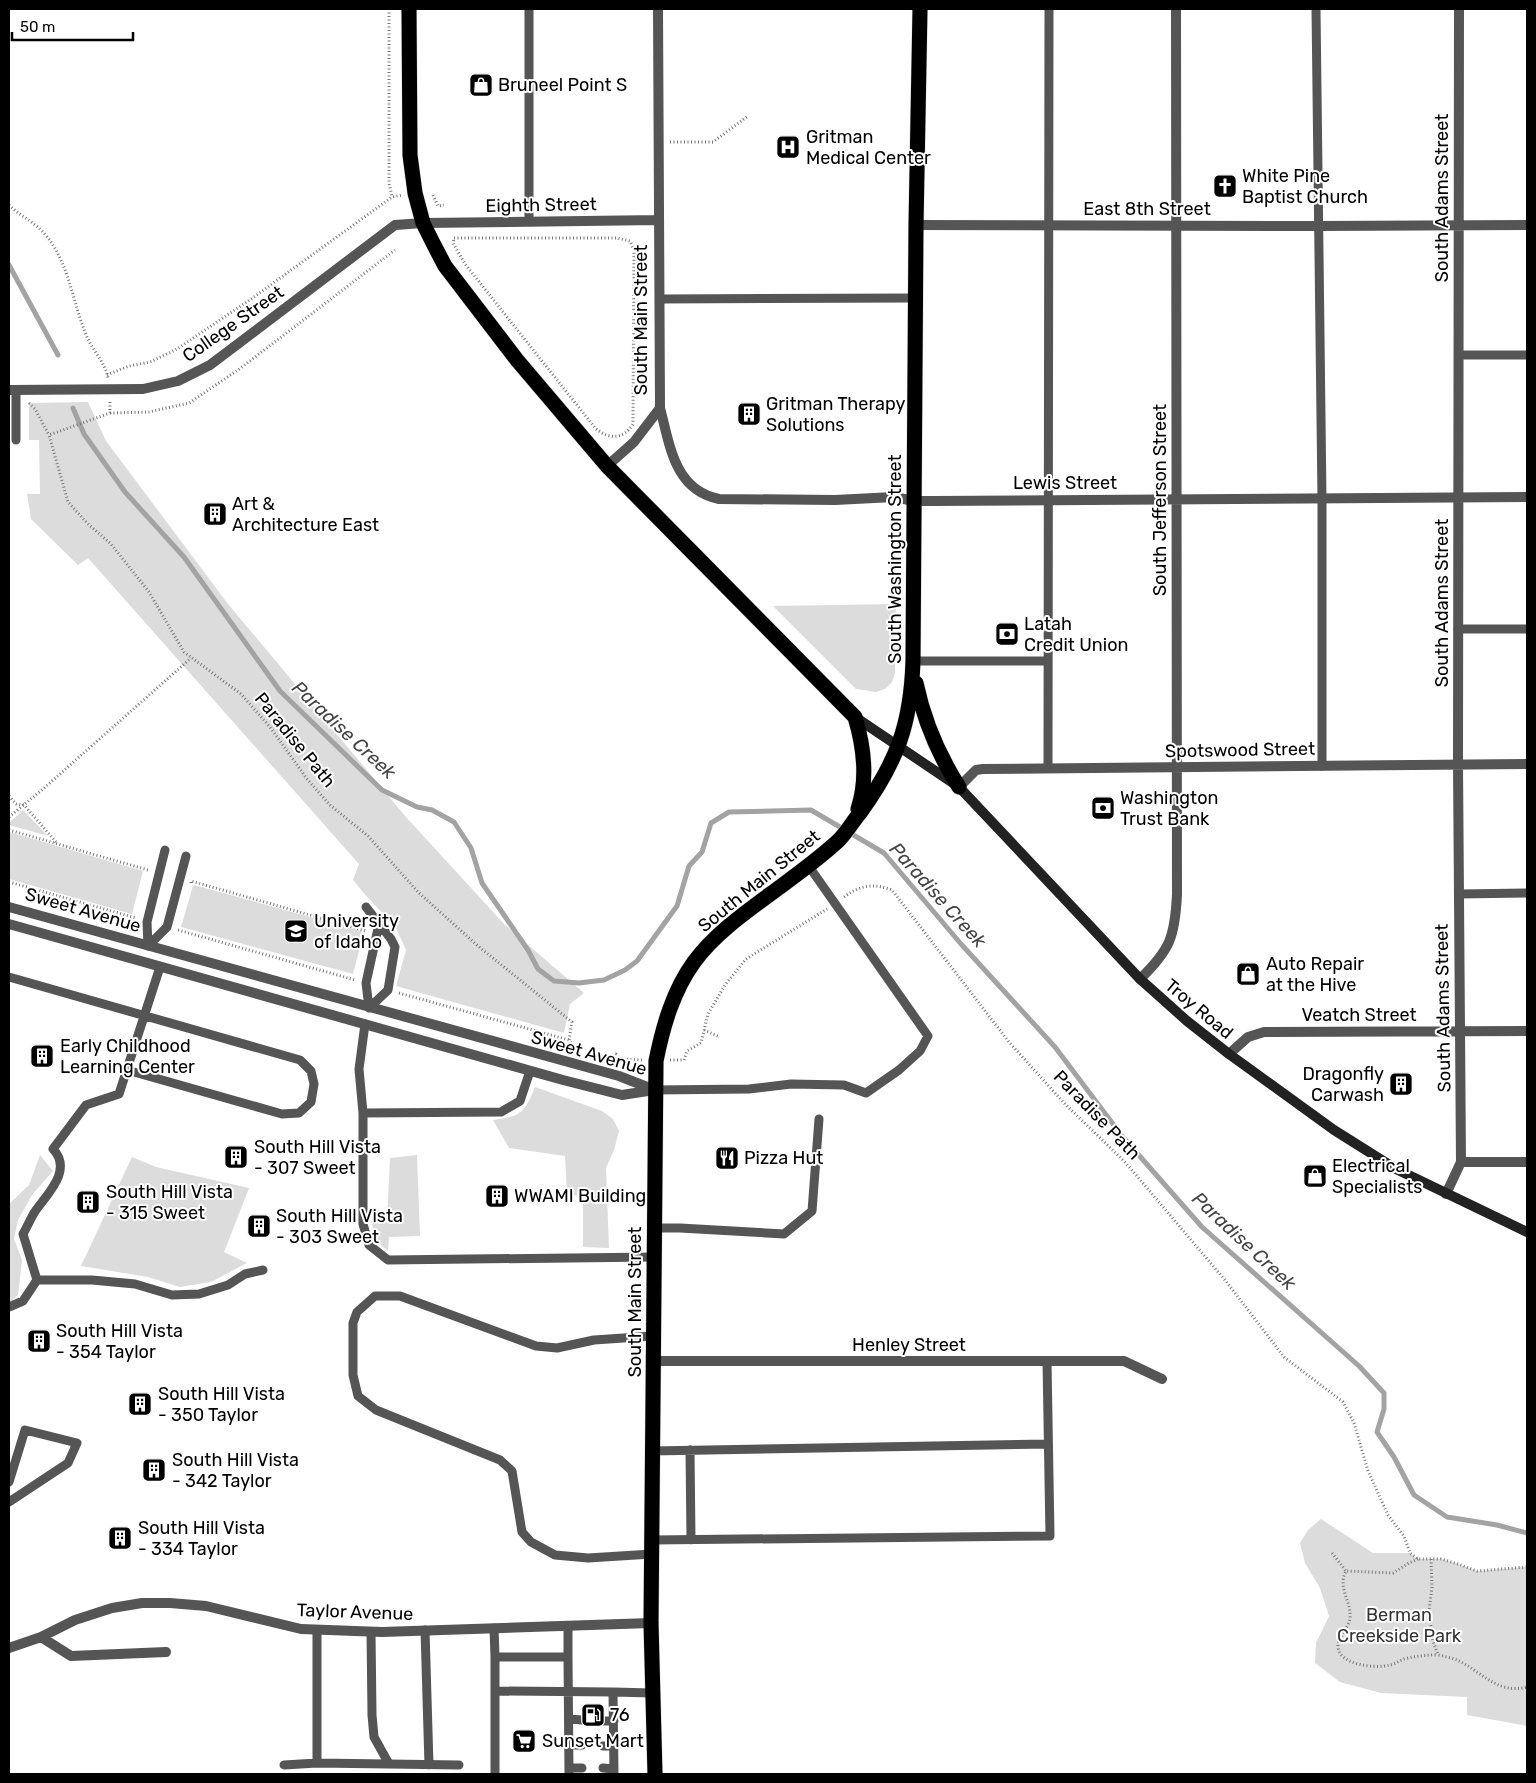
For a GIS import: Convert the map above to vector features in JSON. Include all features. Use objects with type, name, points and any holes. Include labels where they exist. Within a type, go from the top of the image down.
[{"type":"highway","points":[[408,9],[410,155],[414,186],[423,223],[445,266],[516,360],[607,466]]},
{"type":"highway","name":"South Washington Street","points":[[899,747],[911,696],[913,661],[915,298],[920,9]]},
{"type":"highway","name":"South Main Street","points":[[607,466],[855,717],[862,743],[864,769],[859,805],[853,822]]},
{"type":"highway","points":[[913,661],[918,691],[928,727],[959,787]]},
{"type":"highway","name":"South Main Street","points":[[655,1774],[651,1623],[655,1090],[656,1061],[662,1031],[677,990],[695,962],[718,935],[841,839],[878,786],[899,747]]},
{"type":"main road","name":"South Main Street","points":[[855,717],[899,747]]},
{"type":"main road","name":"Troy Road","points":[[899,747],[959,787],[1140,979],[1187,1022],[1334,1130],[1396,1169],[1527,1232]]},
{"type":"street","name":"South Main Street","points":[[607,466],[634,442],[660,408],[658,9]]},
{"type":"street","name":"South Jefferson Street","points":[[1140,979],[1164,953],[1173,936],[1178,894],[1176,9]]},
{"type":"street","name":"South Adams Street","points":[[1446,1194],[1461,1162],[1458,765],[1459,9]]},
{"type":"street","name":"Eighth Street","points":[[423,223],[659,220]]},
{"type":"street","name":"College Street","points":[[12,390],[143,389],[178,381],[210,365],[395,225],[423,223]]},
{"type":"street","name":"East 8th Street","points":[[916,225],[1319,226],[1527,224]]},
{"type":"street","name":"Lewis Street","points":[[660,408],[676,466],[694,488],[711,498],[719,499],[835,500],[894,497],[914,501],[1527,497]]},
{"type":"street","name":"Spotswood Street","points":[[959,787],[976,770],[1527,764]]},
{"type":"street","name":"Sweet Avenue","points":[[9,907],[619,1076],[655,1090]]},
{"type":"street","name":"Sweet Avenue","points":[[9,924],[530,1071],[622,1095],[655,1090]]},
{"type":"street","name":"Sweet Avenue","points":[[144,962],[148,946]]},
{"type":"street","points":[[365,1024],[369,1008]]},
{"type":"street","name":"Veatch Street","points":[[1229,1054],[1248,1037],[1264,1032],[1527,1031]]},
{"type":"street","points":[[1461,1162],[1527,1162]]},
{"type":"street","name":"Henley Street","points":[[653,1361],[1124,1361],[1162,1379]]},
{"type":"street","name":"Taylor Avenue","points":[[9,1648],[75,1620],[112,1608],[142,1603],[206,1606],[302,1630],[371,1632],[651,1623]]},
{"type":"street","points":[[41,1636],[71,1656],[166,1652]]},
{"type":"lane","points":[[529,9],[529,221]]},
{"type":"lane","points":[[1048,768],[1049,9]]},
{"type":"lane","points":[[1316,9],[1322,499],[1322,766]]},
{"type":"lane","points":[[660,299],[915,298]]},
{"type":"lane","points":[[1459,355],[1527,355]]},
{"type":"lane","points":[[12,390],[16,403],[16,440]]},
{"type":"lane","points":[[1458,629],[1527,629]]},
{"type":"lane","points":[[913,661],[1048,661]]},
{"type":"lane","points":[[148,946],[147,922],[164,850]]},
{"type":"lane","points":[[148,946],[167,927],[186,856]]},
{"type":"lane","points":[[655,1090],[748,1089],[791,1084],[844,1085],[866,1093],[899,1070],[920,1052],[928,1036],[808,865]]},
{"type":"lane","points":[[1459,894],[1527,894]]},
{"type":"lane","points":[[366,907],[395,947],[388,990],[369,1008]]},
{"type":"lane","points":[[369,1008],[366,983],[379,924]]},
{"type":"lane","points":[[37,1280],[23,1234],[34,1213],[56,1185],[60,1170],[58,1154],[52,1149],[86,1105],[119,1094],[160,967]]},
{"type":"lane","points":[[9,977],[300,1060],[311,1071],[314,1084],[311,1102],[299,1113],[282,1114],[127,1070]]},
{"type":"lane","points":[[365,1024],[359,1069],[363,1113],[363,1224],[369,1245],[388,1260],[654,1257]]},
{"type":"lane","points":[[363,1113],[501,1112],[520,1101],[530,1071]]},
{"type":"lane","points":[[654,1228],[784,1234],[812,1211],[819,1119]]},
{"type":"lane","points":[[37,1280],[92,1280],[135,1284],[172,1295],[199,1294],[228,1285],[245,1274],[263,1270]]},
{"type":"lane","points":[[9,1307],[23,1301],[37,1280]]},
{"type":"lane","points":[[653,1336],[594,1340],[557,1348],[536,1346],[400,1296],[375,1296],[357,1312],[352,1323],[352,1375],[358,1396],[376,1410],[500,1460],[512,1471],[522,1532],[531,1542],[555,1555],[588,1558],[691,1540],[1050,1536],[1047,1361]]},
{"type":"lane","points":[[9,1482],[25,1430],[77,1443],[68,1463],[9,1502]]},
{"type":"lane","points":[[652,1451],[1048,1444]]},
{"type":"lane","points":[[690,1450],[691,1540]]},
{"type":"lane","points":[[568,1626],[569,1771],[582,1768]]},
{"type":"lane","points":[[494,1628],[495,1774]]},
{"type":"lane","points":[[317,1630],[317,1764]]},
{"type":"lane","points":[[425,1630],[429,1765]]},
{"type":"lane","points":[[371,1632],[374,1737],[389,1764]]},
{"type":"lane","points":[[495,1657],[568,1657]]},
{"type":"lane","points":[[495,1691],[653,1693]]},
{"type":"lane","points":[[602,1768],[614,1771],[613,1692]]},
{"type":"lane","points":[[569,1720],[582,1720]]},
{"type":"lane","points":[[602,1720],[614,1721]]},
{"type":"lane","points":[[569,1745],[582,1745]]},
{"type":"lane","points":[[602,1746],[614,1746]]},
{"type":"lane","points":[[284,1765],[459,1765]]},
{"type":"path","points":[[100,376],[108,375],[129,366],[150,362],[177,349],[254,297],[392,197],[389,183],[389,9]]},
{"type":"path","points":[[658,142],[713,142],[748,116]]},
{"type":"path","points":[[9,205],[42,231],[62,261],[75,307],[88,339],[108,375],[109,383]]},
{"type":"path","points":[[454,238],[617,238],[630,241],[634,250],[633,424],[628,432],[619,436],[608,436],[596,429],[465,264],[453,243],[454,238]]},
{"type":"path","points":[[49,435],[110,413],[149,412],[189,403],[238,370],[395,250]]},
{"type":"path","name":"Paradise Path","points":[[16,403],[29,403],[36,409],[49,435],[68,502],[86,523],[111,544],[144,585],[184,652],[241,694],[270,727],[307,779],[330,805],[368,836],[419,893],[478,946],[572,1022],[569,1040],[388,990]]},
{"type":"path","points":[[110,403],[110,413]]},
{"type":"path","points":[[9,818],[190,658]]},
{"type":"path","points":[[9,796],[16,804],[24,805],[56,842]]},
{"type":"path","points":[[9,830],[149,870]]},
{"type":"path","points":[[189,889],[191,881],[366,930],[365,937]]},
{"type":"path","points":[[9,882],[147,922]]},
{"type":"path","name":"Paradise Path","points":[[616,1054],[619,1059],[684,1060],[686,1051],[701,1042],[708,1014],[725,985],[746,959],[836,904],[852,891],[872,885],[892,890],[1009,1042],[1065,1104],[1125,1162],[1225,1280],[1284,1357],[1343,1402],[1354,1423],[1368,1471],[1388,1515],[1404,1536],[1410,1553],[1418,1559]]},
{"type":"path","points":[[135,918],[138,908]]},
{"type":"path","points":[[177,930],[180,922]]},
{"type":"path","points":[[167,927],[366,983]]},
{"type":"path","points":[[356,980],[358,972]]},
{"type":"path","points":[[704,1030],[720,1037]]},
{"type":"path","points":[[1332,1553],[1346,1571],[1343,1588],[1350,1611],[1350,1620],[1337,1645],[1339,1654],[1347,1661],[1381,1666],[1414,1657],[1438,1655],[1458,1661],[1499,1686],[1520,1689],[1527,1687]]},
{"type":"path","points":[[1346,1571],[1393,1573],[1418,1559],[1441,1559],[1476,1571],[1527,1567]]},
{"type":"path","points":[[1431,1559],[1432,1587],[1429,1611],[1433,1641],[1438,1655]]},
{"type":"green space","points":[[88,402],[106,441],[228,604],[406,817],[505,925],[584,993],[570,1004],[564,1033],[396,986],[406,950],[395,926],[353,880],[359,864],[88,558],[78,565],[31,519],[27,494],[40,494],[39,440],[29,440],[29,403]]},
{"type":"green space","points":[[896,604],[895,673],[892,682],[885,689],[876,692],[856,689],[773,606]]},
{"type":"green space","points":[[23,810],[46,834],[45,835],[9,825]]},
{"type":"green space","points":[[9,832],[143,871],[132,914],[9,879]]},
{"type":"green space","points":[[194,885],[361,931],[363,936],[353,974],[181,927]]},
{"type":"green space","points":[[535,1087],[602,1111],[613,1119],[619,1131],[614,1150],[606,1168],[609,1248],[583,1247],[583,1196],[567,1195],[565,1156],[509,1148],[493,1120],[510,1117],[520,1112],[528,1103]]},
{"type":"green space","points":[[40,1155],[53,1171],[32,1195],[18,1220],[14,1239],[22,1260],[18,1295],[9,1303],[9,1204],[29,1185]]},
{"type":"green space","points":[[417,1155],[420,1236],[389,1237],[388,1251],[375,1240],[372,1223],[387,1222],[390,1158]]},
{"type":"green space","points":[[132,1157],[156,1167],[249,1188],[224,1252],[247,1263],[211,1282],[180,1287],[148,1277],[81,1266]]},
{"type":"green space","name":"Berman Creekside Park","points":[[1321,1519],[1373,1553],[1410,1553],[1418,1559],[1441,1559],[1477,1571],[1527,1567],[1527,1726],[1467,1715],[1467,1697],[1381,1693],[1340,1682],[1315,1663],[1316,1643],[1329,1616],[1320,1588],[1305,1563],[1300,1543],[1308,1530]]},
{"type":"waterway","name":"Paradise Creek","points":[[9,265],[58,355]]},
{"type":"waterway","name":"Paradise Creek","points":[[73,408],[84,434],[125,492],[184,557],[280,691],[382,790],[417,807],[432,810],[454,822],[471,848],[482,883],[528,950],[538,969],[554,981],[579,983],[604,980],[625,970],[637,961],[677,906],[689,866],[702,852],[711,823],[729,812],[811,810],[884,853],[961,944],[1055,1047],[1122,1136],[1202,1227],[1359,1366],[1384,1393],[1384,1409],[1377,1432],[1394,1457],[1414,1495],[1447,1517],[1497,1525],[1527,1533]]},
{"type":"place","name":"Bruneel Point S","points":[[481,85]]},
{"type":"place","name":"Gritman Medical Center","points":[[788,147]]},
{"type":"place","name":"White Pine Baptist Church","points":[[1225,186]]},
{"type":"place","name":"Gritman Therapy Solutions","points":[[749,414]]},
{"type":"place","name":"Art & Architecture East","points":[[215,514]]},
{"type":"place","name":"Latah Credit Union","points":[[1007,634]]},
{"type":"place","name":"Washington Trust Bank","points":[[1103,808]]},
{"type":"place","name":"University of Idaho","points":[[296,931]]},
{"type":"place","name":"Auto Repair at the Hive","points":[[1248,974]]},
{"type":"place","name":"Early Childhood Learning Center","points":[[42,1056]]},
{"type":"place","name":"Dragonfly Carwash","points":[[1401,1084]]},
{"type":"place","name":"South Hill Vista - 307 Sweet","points":[[236,1157]]},
{"type":"place","name":"Pizza Hut","points":[[727,1158]]},
{"type":"place","name":"Electrical Specialists","points":[[1315,1176]]},
{"type":"place","name":"WWAMI Building","points":[[497,1196]]},
{"type":"place","name":"South Hill Vista - 315 Sweet","points":[[88,1202]]},
{"type":"place","name":"South Hill Vista - 303 Sweet","points":[[259,1226]]},
{"type":"place","name":"South Hill Vista - 354 Taylor","points":[[39,1341]]},
{"type":"place","name":"South Hill Vista - 350 Taylor","points":[[140,1404]]},
{"type":"place","name":"South Hill Vista - 342 Taylor","points":[[154,1470]]},
{"type":"place","name":"South Hill Vista - 334 Taylor","points":[[120,1538]]},
{"type":"place","name":"76","points":[[593,1715]]},
{"type":"place","name":"Sunset Mart","points":[[524,1741]]}]
